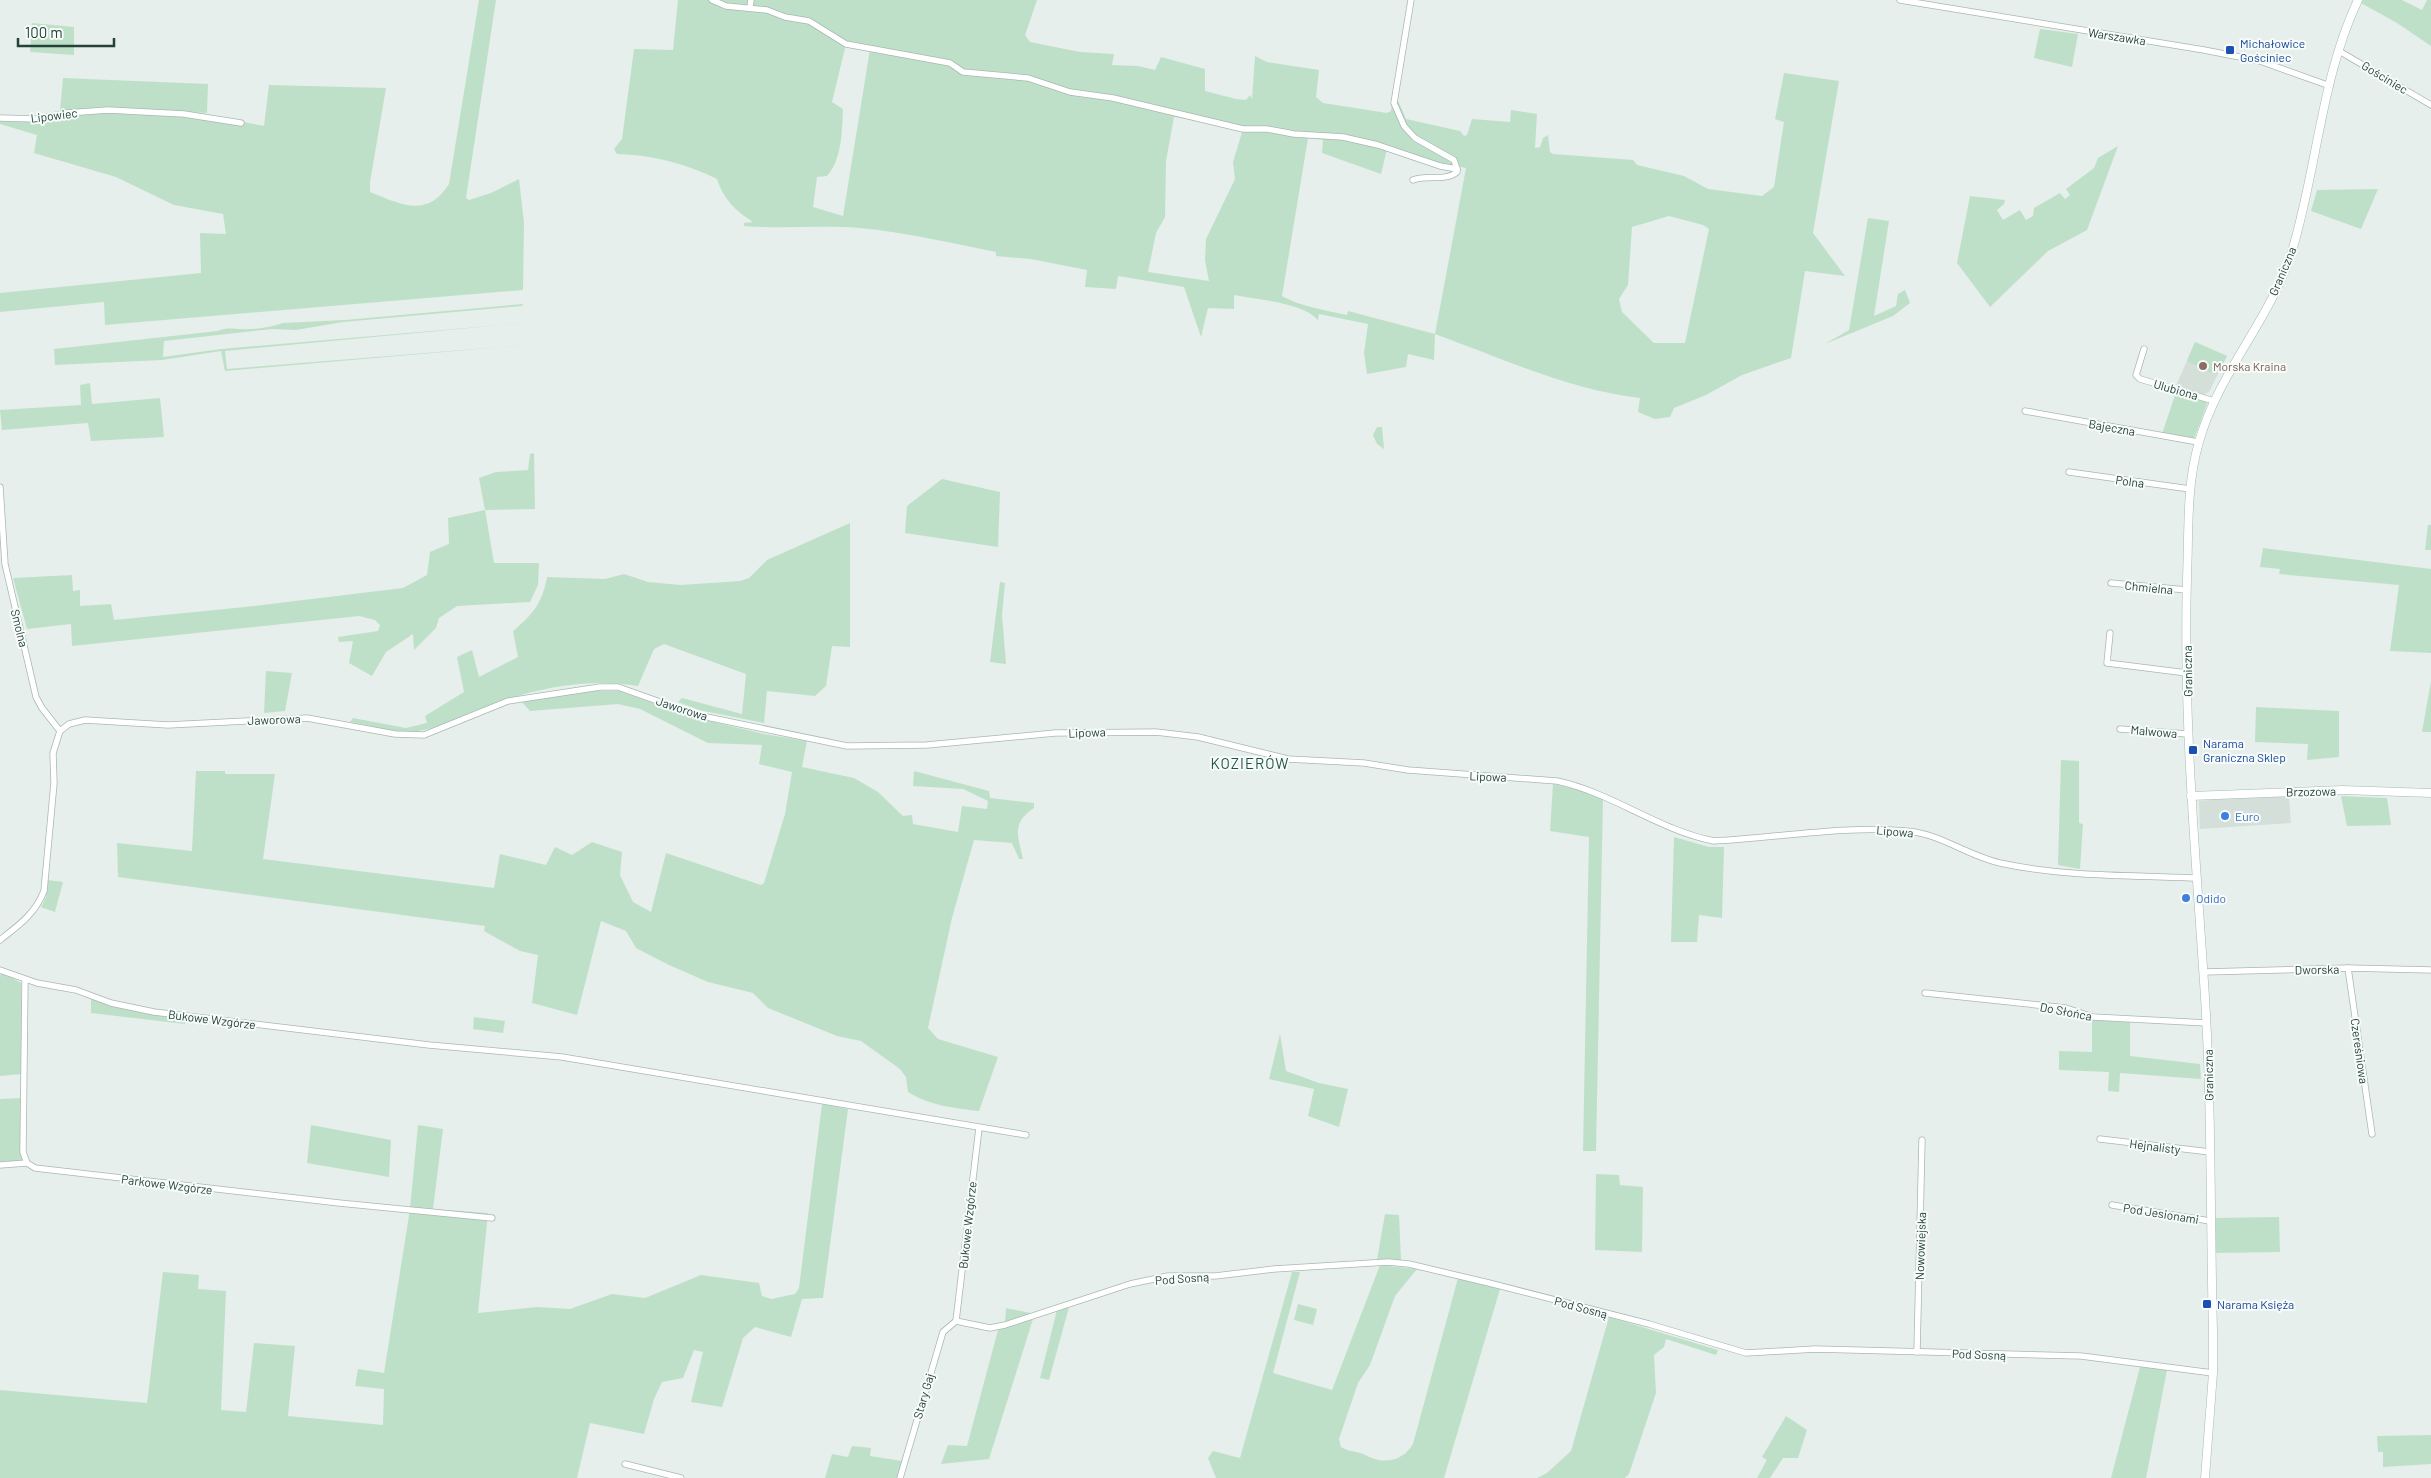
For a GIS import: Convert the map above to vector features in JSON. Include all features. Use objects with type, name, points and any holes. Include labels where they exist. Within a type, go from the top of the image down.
[{"type":"street","points":[[712,0],[726,6],[750,8],[810,21],[846,44],[950,63],[963,72],[1028,78],[1070,92],[1113,98],[1243,129],[1267,129],[1294,134],[1343,137],[1378,145],[1440,166],[1457,168]]},
{"type":"street","points":[[750,8],[751,0]]},
{"type":"street","points":[[1411,0],[1394,103],[1404,126],[1415,138],[1454,160],[1457,168],[1457,172],[1447,178],[1422,176],[1413,180]]},
{"type":"street","name":"Warszawka","points":[[1900,0],[2260,61],[2330,86]]},
{"type":"street","name":"Graniczna","points":[[2205,1478],[2213,1373],[2210,1152],[2207,1023],[2188,734],[2187,590],[2190,490],[2198,442],[2214,400],[2278,287],[2288,262],[2303,210],[2339,51],[2358,0]]},
{"type":"street","name":"Gościniec","points":[[2339,51],[2431,105]]},
{"type":"street","name":"Lipowiec","points":[[0,118],[36,119],[67,113],[108,110],[184,114],[241,123]]},
{"type":"street","name":"Ulubiona","points":[[2144,349],[2136,371],[2136,375],[2140,379],[2214,400]]},
{"type":"street","name":"Bajeczna","points":[[2025,411],[2198,442]]},
{"type":"street","name":"Polna","points":[[2069,472],[2190,490]]},
{"type":"street","name":"Smolna","points":[[0,487],[5,564],[10,592],[36,697],[60,731]]},
{"type":"street","name":"Chmielna","points":[[2111,583],[2187,590]]},
{"type":"street","points":[[2110,633],[2107,663],[2187,673]]},
{"type":"street","name":"Jaworowa","points":[[60,731],[69,724],[85,720],[168,725],[307,718],[395,734],[424,735],[508,701],[600,687],[634,691],[697,715],[766,729]]},
{"type":"street","name":"Lipowa","points":[[766,729],[862,747],[927,745],[1055,733],[1156,732],[1198,737],[1288,758],[1364,763],[1408,770],[1557,781],[1578,786],[1615,800],[1685,834],[1714,841],[1872,828],[1932,835],[1998,863],[2024,867],[2057,871],[2197,878]]},
{"type":"street","name":"Malwowa","points":[[2120,729],[2188,734]]},
{"type":"street","points":[[0,940],[30,916],[39,905],[44,891],[54,783],[53,753],[60,731]]},
{"type":"street","name":"Brzozowa","points":[[2191,796],[2343,790],[2431,793]]},
{"type":"street","name":"Dworska","points":[[2203,972],[2348,968],[2431,970]]},
{"type":"street","name":"Czereśniowa","points":[[2348,968],[2372,1134]]},
{"type":"street","name":"Bukowe Wzgórze","points":[[0,970],[25,980],[76,990],[111,1003],[154,1012],[429,1045],[562,1057],[869,1107],[1026,1135]]},
{"type":"street","points":[[25,980],[23,1152],[27,1164]]},
{"type":"street","name":"Do Słońca","points":[[1925,993],[2066,1008],[2093,1017],[2207,1023]]},
{"type":"street","name":"Bukowe Wzgórze","points":[[956,1322],[979,1128]]},
{"type":"street","name":"Nowowiejska","points":[[1917,1352],[1922,1140]]},
{"type":"street","name":"Hejnalisty","points":[[2100,1140],[2210,1152]]},
{"type":"street","name":"Parkowe Wzgórze","points":[[0,1165],[27,1164],[35,1168],[330,1202],[492,1218]]},
{"type":"street","name":"Pod Jesionami","points":[[2112,1205],[2210,1222]]},
{"type":"street","name":"Pod Sosną","points":[[956,1322],[990,1328],[1005,1325],[1130,1284],[1168,1276],[1215,1276],[1388,1262],[1408,1264],[1497,1285],[1649,1324],[1746,1353],[1815,1349],[2080,1356],[2213,1373]]},
{"type":"street","name":"Stary Gaj","points":[[900,1478],[943,1332],[946,1327],[956,1322]]},
{"type":"street","points":[[625,1464],[681,1478]]},
{"type":"shaded area","name":"Morska Kraina","points":[[2195,342],[2227,356],[2209,392],[2203,395],[2176,386]]},
{"type":"shaded area","points":[[2245,796],[2289,797],[2291,823],[2200,829],[2199,801]]},
{"type":"green space","points":[[479,0],[496,0],[466,198],[469,200],[491,193],[519,179],[524,223],[523,290],[105,325],[104,302],[0,312],[0,293],[201,273],[200,233],[226,234],[223,214],[174,205],[116,177],[34,153],[37,135],[0,124],[0,121],[29,122],[64,115],[100,113],[182,116],[242,126],[244,122],[264,126],[269,85],[386,88],[370,182],[370,192],[402,204],[422,205],[432,202],[441,195],[449,184]]},
{"type":"green space","points":[[678,0],[1037,0],[1025,35],[1030,42],[1080,52],[1114,54],[1112,65],[1138,66],[1155,70],[1161,57],[1205,69],[1205,91],[1246,100],[1250,95],[1252,99],[1255,56],[1267,62],[1319,70],[1316,97],[1323,103],[1387,113],[1391,111],[1398,65],[1397,98],[1406,119],[1460,131],[1464,136],[1467,135],[1472,119],[1510,122],[1511,110],[1537,114],[1535,148],[1540,147],[1543,138],[1548,135],[1550,152],[1553,154],[1633,160],[1637,165],[1684,176],[1708,189],[1762,196],[1774,187],[1784,122],[1775,119],[1784,73],[1839,81],[1813,233],[1845,276],[1805,271],[1791,358],[1742,375],[1706,395],[1674,408],[1670,417],[1655,419],[1638,412],[1640,398],[1614,394],[1562,381],[1435,334],[1434,360],[1408,354],[1406,367],[1367,374],[1364,353],[1368,324],[1319,314],[1318,320],[1302,309],[1291,305],[1234,295],[1234,309],[1208,308],[1201,337],[1184,287],[1118,276],[1116,289],[1085,287],[1087,270],[1031,259],[996,256],[996,252],[893,232],[845,227],[744,226],[744,223],[753,222],[731,204],[723,193],[717,179],[693,168],[668,161],[643,156],[617,154],[614,149],[622,139],[634,49],[673,50]],"holes":[[[846,44],[870,49],[843,216],[813,207],[817,177],[827,176],[832,169],[840,144],[843,109],[832,102]],[[1174,117],[1243,129],[1233,162],[1235,179],[1206,239],[1205,260],[1209,281],[1148,272],[1156,233],[1165,217],[1166,161]],[[1308,138],[1323,140],[1322,153],[1381,174],[1387,149],[1418,158],[1466,168],[1435,334],[1348,311],[1347,315],[1323,310],[1297,303],[1282,296]],[[1669,216],[1703,225],[1709,229],[1685,343],[1654,343],[1622,312],[1619,299],[1628,285],[1632,227]]]},
{"type":"green space","points":[[2363,0],[2402,0],[2422,10],[2427,0],[2431,0],[2431,46],[2397,23],[2361,3]]},
{"type":"green space","points":[[32,23],[74,27],[74,55],[30,52]]},
{"type":"green space","points":[[2040,29],[2078,34],[2072,67],[2034,58]]},
{"type":"green space","points":[[63,78],[208,84],[207,113],[105,108],[60,111]]},
{"type":"green space","points":[[2118,146],[2087,230],[2048,251],[1990,307],[1957,263],[1970,196],[2005,200],[2004,204],[1997,210],[2003,220],[2020,210],[2026,220],[2033,216],[2034,208],[2060,193],[2065,199],[2070,195],[2066,189],[2094,168],[2098,158]]},
{"type":"green space","points":[[2378,189],[2361,229],[2311,211],[2317,190]]},
{"type":"green space","points":[[1868,218],[1889,221],[1874,316],[1896,306],[1898,294],[1905,290],[1910,303],[1893,316],[1825,344],[1849,330]]},
{"type":"green space","points":[[523,304],[522,306],[343,322],[296,330],[272,329],[164,341],[163,357],[221,349],[524,323],[225,351],[227,369],[525,345],[225,371],[221,351],[162,360],[55,365],[54,349],[227,329],[258,329],[283,323],[345,320]]},
{"type":"green space","points":[[2195,342],[2227,356],[2219,371],[2215,369],[2211,373],[2187,361]]},
{"type":"green space","points":[[90,383],[92,404],[160,398],[164,437],[91,441],[88,423],[2,430],[0,410],[81,405],[80,385]]},
{"type":"green space","points":[[2176,392],[2208,401],[2194,439],[2162,434]]},
{"type":"green space","points":[[1377,427],[1382,427],[1384,449],[1377,444],[1373,435]]},
{"type":"green space","points":[[534,453],[535,509],[485,510],[479,478],[496,472],[528,470],[530,454]]},
{"type":"green space","points":[[942,479],[1000,492],[998,547],[905,533],[907,506]]},
{"type":"green space","points":[[485,510],[494,563],[539,563],[538,585],[530,602],[457,606],[439,618],[436,628],[414,650],[413,634],[386,652],[372,676],[349,663],[353,641],[339,642],[338,637],[378,631],[380,625],[375,620],[359,616],[72,646],[71,624],[27,629],[13,578],[72,575],[73,591],[80,590],[80,606],[111,604],[114,620],[403,588],[427,575],[430,552],[449,544],[448,518]]},
{"type":"green space","points":[[850,523],[850,647],[832,646],[826,686],[815,696],[767,691],[764,723],[699,710],[678,702],[682,698],[742,714],[746,674],[664,644],[654,649],[638,686],[599,683],[559,686],[539,690],[501,701],[438,726],[419,731],[395,731],[350,722],[353,718],[406,728],[427,723],[425,716],[464,692],[457,657],[472,650],[479,677],[518,657],[513,631],[536,608],[547,577],[605,579],[624,574],[648,582],[681,585],[740,581],[749,578],[767,560]]},
{"type":"green space","points":[[2428,525],[2431,525],[2431,550],[2425,550]]},
{"type":"green space","points":[[2263,548],[2431,569],[2431,653],[2390,651],[2399,585],[2279,574],[2280,569],[2260,567]]},
{"type":"green space","points":[[1000,582],[1005,583],[1002,615],[1006,664],[990,662]]},
{"type":"green space","points":[[266,671],[292,673],[285,711],[264,713]]},
{"type":"green space","points":[[2431,681],[2431,732],[2422,732]]},
{"type":"green space","points":[[586,691],[619,691],[692,717],[764,734],[807,741],[802,767],[854,778],[878,792],[903,816],[912,815],[913,824],[958,832],[962,806],[987,809],[988,801],[963,789],[913,786],[914,771],[989,791],[990,798],[1034,803],[1034,808],[1022,819],[1018,830],[1023,859],[1019,859],[1012,843],[974,840],[952,918],[928,1028],[938,1039],[998,1057],[979,1111],[942,1106],[917,1097],[908,1092],[906,1077],[900,1069],[861,1041],[837,1036],[768,1008],[753,993],[708,982],[669,965],[636,948],[626,931],[601,921],[577,1015],[532,1003],[538,955],[520,951],[484,931],[485,926],[118,877],[117,843],[192,851],[196,771],[225,771],[225,774],[275,774],[263,859],[494,888],[500,854],[546,865],[555,847],[572,855],[592,842],[622,852],[620,875],[633,902],[651,912],[666,853],[761,885],[764,883],[785,814],[792,772],[759,764],[762,745],[708,743],[640,709],[618,704],[530,711],[520,700]]},
{"type":"green space","points":[[2256,707],[2339,711],[2339,757],[2307,760],[2308,744],[2255,742]]},
{"type":"green space","points":[[2061,760],[2079,761],[2079,823],[2083,824],[2080,869],[2058,865]]},
{"type":"green space","points":[[1553,784],[1584,791],[1603,798],[1596,1151],[1583,1151],[1589,837],[1550,831]]},
{"type":"green space","points":[[2341,796],[2387,798],[2391,825],[2347,826]]},
{"type":"green space","points":[[1674,837],[1709,847],[1724,847],[1722,918],[1699,915],[1697,942],[1671,942]]},
{"type":"green space","points":[[48,880],[63,882],[55,912],[41,907],[46,897]]},
{"type":"green space","points":[[2,972],[21,983],[22,1074],[0,1076],[0,976]]},
{"type":"green space","points":[[91,999],[142,1013],[185,1020],[185,1024],[91,1013]]},
{"type":"green space","points":[[474,1017],[505,1021],[503,1033],[473,1029]]},
{"type":"green space","points":[[2092,1020],[2130,1022],[2130,1056],[2200,1064],[2201,1079],[2120,1073],[2119,1092],[2108,1091],[2109,1072],[2059,1070],[2059,1051],[2092,1052]]},
{"type":"green space","points":[[1280,1034],[1286,1071],[1319,1083],[1348,1089],[1339,1127],[1308,1116],[1314,1089],[1269,1079]]},
{"type":"green space","points":[[22,1098],[22,1161],[0,1162],[0,1099]]},
{"type":"green space","points":[[822,1104],[848,1109],[823,1298],[802,1299],[791,1337],[755,1327],[743,1338],[722,1407],[691,1402],[703,1352],[694,1350],[683,1378],[662,1382],[654,1399],[644,1434],[590,1423],[577,1478],[0,1478],[0,1390],[147,1403],[163,1272],[199,1275],[198,1289],[226,1291],[221,1410],[246,1412],[254,1343],[295,1346],[288,1416],[383,1425],[384,1389],[355,1386],[358,1369],[384,1373],[410,1209],[418,1125],[443,1129],[433,1209],[488,1213],[478,1313],[537,1307],[570,1309],[612,1294],[645,1298],[701,1275],[759,1283],[762,1296],[771,1299],[795,1294],[799,1288]]},
{"type":"green space","points":[[311,1125],[391,1140],[389,1177],[307,1163]]},
{"type":"green space","points":[[1596,1174],[1619,1175],[1620,1185],[1643,1187],[1642,1252],[1595,1250]]},
{"type":"green space","points":[[1385,1214],[1399,1215],[1401,1260],[1377,1260]]},
{"type":"green space","points":[[2279,1217],[2280,1252],[2214,1253],[2213,1218]]},
{"type":"green space","points":[[1380,1265],[1417,1269],[1395,1296],[1370,1365],[1358,1383],[1339,1439],[1343,1448],[1386,1461],[1402,1456],[1413,1444],[1458,1278],[1500,1289],[1444,1478],[1216,1478],[1208,1458],[1213,1451],[1240,1458],[1292,1272],[1300,1272],[1273,1373],[1332,1390]]},
{"type":"green space","points":[[1298,1304],[1317,1309],[1313,1325],[1294,1320]]},
{"type":"green space","points":[[1069,1307],[1049,1380],[1040,1378],[1057,1310]]},
{"type":"green space","points":[[1006,1308],[1035,1314],[1005,1324]]},
{"type":"green space","points":[[1609,1317],[1718,1350],[1716,1355],[1666,1339],[1664,1347],[1654,1355],[1656,1393],[1629,1474],[1625,1478],[1537,1478],[1547,1473],[1571,1451]]},
{"type":"green space","points":[[1033,1319],[989,1459],[941,1464],[948,1445],[967,1446],[998,1330]]},
{"type":"green space","points":[[2140,1367],[2167,1370],[2146,1478],[2111,1478]]},
{"type":"green space","points":[[1786,1416],[1807,1430],[1798,1458],[1783,1458],[1770,1478],[1757,1478],[1767,1460],[1762,1457]]},
{"type":"green space","points":[[2431,1435],[2431,1464],[2383,1467],[2383,1452],[2378,1452],[2377,1436]]},
{"type":"green space","points":[[852,1446],[871,1448],[870,1456],[902,1461],[897,1478],[825,1478],[832,1454],[848,1457]]},
{"type":"place","name":"Michałowice Gościniec","points":[[2230,50]]},
{"type":"place","name":"Morska Kraina","points":[[2203,366]]},
{"type":"place","name":"Narama Graniczna Sklep","points":[[2193,750]]},
{"type":"place","name":"Euro","points":[[2225,816]]},
{"type":"place","name":"Odido","points":[[2186,898]]},
{"type":"place","name":"Narama Księża","points":[[2207,1304]]},
{"type":"district","name":"KOZIERÓW","points":[[1250,763]]}]
